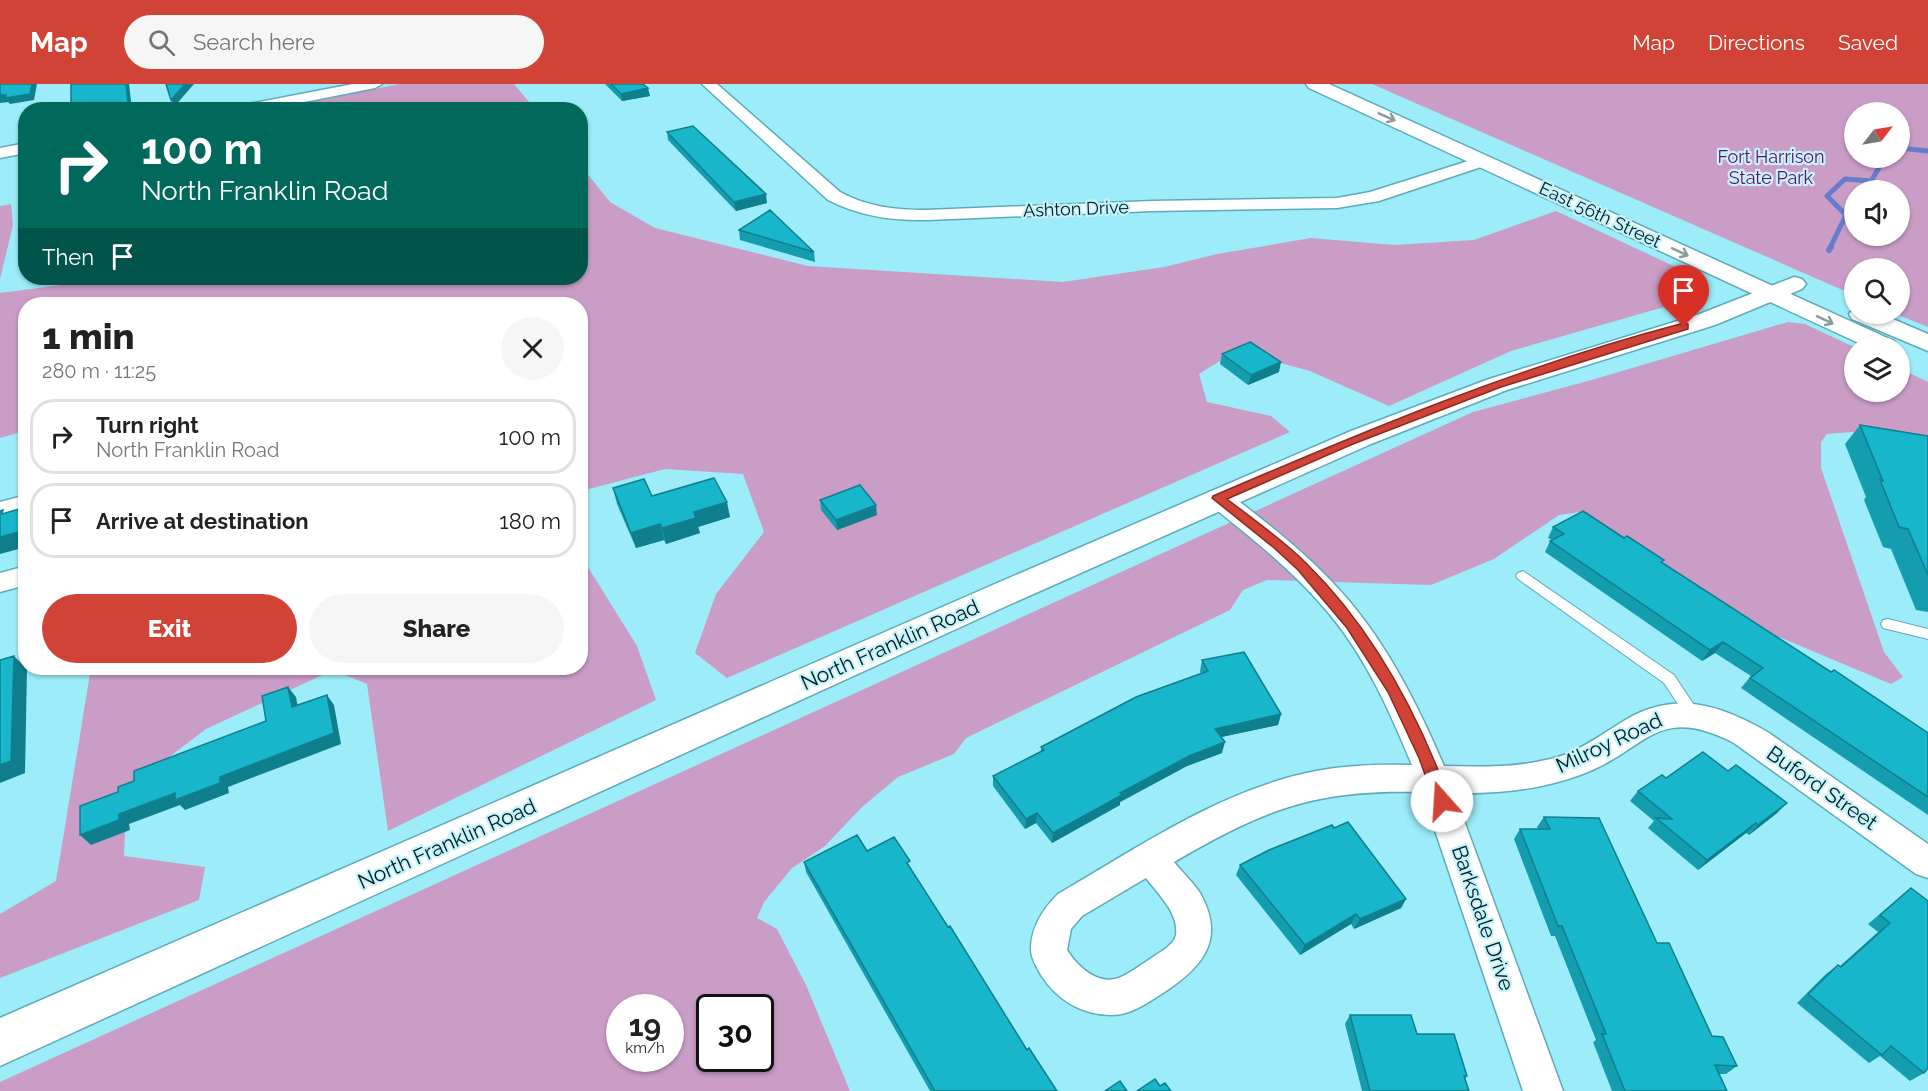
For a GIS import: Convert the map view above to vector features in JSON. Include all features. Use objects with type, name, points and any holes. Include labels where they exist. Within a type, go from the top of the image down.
[{"type":"main road","name":"East 56th Street","points":[[1315,84],[1863,336]]},
{"type":"main road","name":"East 56th Street","points":[[1347,84],[1844,306]]},
{"type":"main road","name":"North Franklin Road","points":[[0,1042],[1218,498],[1349,442],[1497,384],[1718,316],[1794,284]]},
{"type":"main road","points":[[1883,324],[1928,343]]},
{"type":"main road","points":[[1910,358],[1928,366]]},
{"type":"street","points":[[280,102],[375,84]]},
{"type":"street","name":"Ashton Drive","points":[[709,84],[834,196],[858,207],[890,214],[927,215],[1152,206],[1337,203],[1381,195],[1484,161]]},
{"type":"street","points":[[0,153],[18,150]]},
{"type":"street","name":"Barksdale Drive","points":[[1218,498],[1278,544],[1302,567],[1352,625],[1394,690],[1434,778],[1543,1091]]},
{"type":"street","points":[[0,510],[18,505]]},
{"type":"street","points":[[0,583],[18,577]]},
{"type":"street","name":"Milroy Road","points":[[1150,858],[1226,814],[1274,794],[1341,780],[1499,779],[1546,773],[1581,762],[1606,749],[1651,719],[1667,715],[1703,717]]},
{"type":"street","name":"Buford Street","points":[[1703,717],[1751,737],[1928,863]]},
{"type":"lane","points":[[1523,576],[1669,679],[1703,717]]},
{"type":"lane","points":[[1888,624],[1928,634]]},
{"type":"green space","points":[[400,84],[514,84],[529,102],[305,102]]},
{"type":"green space","name":"Fort Harrison State Park","points":[[1372,84],[1928,84],[1928,327],[1910,320],[1910,258],[1844,258],[1844,291]]},
{"type":"green space","points":[[588,175],[610,202],[655,228],[808,266],[1063,282],[1164,267],[1217,254],[1311,238],[1394,245],[1474,240],[1556,211],[1680,269],[1704,288],[1678,303],[1511,351],[1389,406],[1310,371],[1236,351],[1199,374],[1207,402],[1271,416],[1290,432],[727,678],[695,653],[716,594],[764,532],[743,474],[665,469],[588,489],[588,297],[18,297],[18,433],[0,438],[0,293],[61,285],[588,285]]},
{"type":"green space","points":[[11,204],[13,225],[0,279],[0,206]]},
{"type":"green space","points":[[1788,322],[1805,324],[1844,342],[1844,402],[1910,402],[1910,373],[1928,382],[1928,444],[1852,432],[1827,434],[1821,442],[1821,468],[1884,652],[1903,677],[1891,684],[1777,636],[1580,512],[1559,515],[1494,559],[1431,585],[1267,580],[1243,590],[1230,610],[966,738],[954,754],[898,777],[861,808],[825,846],[792,868],[764,902],[757,918],[777,929],[806,985],[850,1091],[0,1091],[0,1082],[1473,412]]},
{"type":"green space","points":[[588,567],[637,646],[656,700],[388,831],[367,684],[345,675],[588,675]]},
{"type":"green space","points":[[90,675],[322,675],[206,729],[127,789],[124,856],[205,867],[199,900],[0,978],[0,914],[56,881]]},
{"type":"building","points":[[0,84],[32,84],[30,94],[5,98],[6,95],[0,95]]},
{"type":"building","points":[[71,84],[126,84],[128,102],[71,102]]},
{"type":"building","points":[[166,84],[185,84],[171,100]]},
{"type":"building","points":[[611,84],[643,84],[648,88],[621,94]]},
{"type":"building","points":[[693,126],[766,194],[734,202],[667,132]]},
{"type":"building","points":[[770,210],[814,252],[739,230]]},
{"type":"building","points":[[1250,342],[1281,362],[1251,375],[1222,354]]},
{"type":"building","points":[[1860,425],[1928,436],[1928,575],[1908,529],[1899,527]]},
{"type":"building","points":[[714,478],[727,502],[694,512],[696,518],[662,528],[660,524],[631,533],[613,488],[644,479],[652,496]]},
{"type":"building","points":[[860,485],[876,505],[836,520],[820,500]]},
{"type":"building","points":[[18,509],[18,532],[0,537],[0,511],[3,510],[2,514]]},
{"type":"building","points":[[1583,511],[1624,538],[1627,536],[1664,560],[1661,562],[1831,672],[1834,670],[1928,733],[1928,797],[1750,678],[1763,668],[1723,642],[1710,650],[1550,541],[1564,534],[1553,527]]},
{"type":"building","points":[[1244,652],[1281,714],[1215,729],[1225,742],[1189,756],[1053,833],[1037,813],[1026,819],[993,776],[1044,750],[1041,747],[1136,697],[1208,671],[1202,660]]},
{"type":"building","points":[[14,656],[11,761],[0,765],[0,660]]},
{"type":"building","points":[[288,687],[292,707],[327,695],[334,733],[220,777],[220,783],[175,800],[175,793],[119,814],[119,820],[80,835],[80,806],[118,792],[118,787],[134,781],[134,771],[266,721],[262,696]]},
{"type":"building","points":[[1703,752],[1728,771],[1736,765],[1787,803],[1707,860],[1656,818],[1672,819],[1638,791],[1662,775],[1666,778]]},
{"type":"building","points":[[1544,817],[1599,818],[1657,943],[1669,943],[1712,1036],[1723,1037],[1737,1066],[1715,1065],[1727,1091],[1625,1091],[1602,1034],[1606,1034],[1562,926],[1558,926],[1520,829],[1550,829]]},
{"type":"building","points":[[1348,822],[1406,899],[1360,919],[1356,914],[1305,945],[1240,865],[1269,850],[1332,825],[1334,828]]},
{"type":"building","points":[[857,835],[867,851],[894,837],[910,861],[907,863],[948,927],[950,926],[1027,1050],[1029,1048],[1057,1091],[935,1091],[804,862]]},
{"type":"building","points":[[1911,888],[1928,901],[1928,1068],[1924,1073],[1891,1046],[1882,1055],[1808,994],[1838,965],[1841,967],[1890,923],[1880,915]]},
{"type":"building","points":[[1350,1015],[1411,1015],[1417,1034],[1454,1034],[1467,1076],[1464,1076],[1469,1091],[1370,1091]]},
{"type":"building","points":[[1155,1079],[1160,1086],[1165,1083],[1171,1091],[1137,1091]]},
{"type":"building","points":[[1120,1081],[1127,1091],[1105,1091]]},
{"type":"waterway","points":[[1910,149],[1928,151]]},
{"type":"waterway","points":[[1830,248],[1846,215],[1827,196],[1845,179],[1871,181],[1879,168]]},
{"type":"route","points":[[1442,801],[1426,758],[1394,690],[1367,645],[1302,567],[1278,544],[1218,498],[1349,442],[1497,384],[1684,327]]}]
